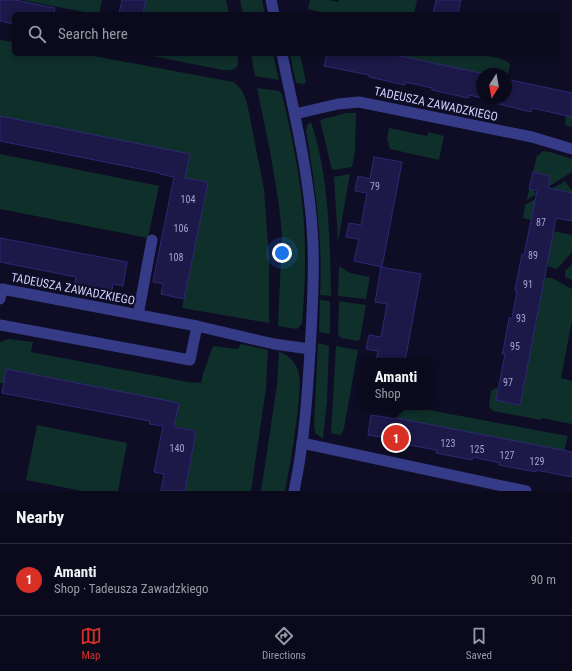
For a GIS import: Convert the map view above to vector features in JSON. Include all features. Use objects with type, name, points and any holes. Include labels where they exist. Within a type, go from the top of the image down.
[{"type":"street","points":[[271,0],[274,12]]},
{"type":"street","points":[[282,56],[305,170],[312,222],[313,269],[306,412],[294,491]]},
{"type":"street","name":"TADEUSZA ZAWADZKIEGO","points":[[295,114],[338,104],[358,102],[532,137],[572,149]]},
{"type":"street","name":"TADEUSZA ZAWADZKIEGO","points":[[138,315],[152,240]]},
{"type":"street","name":"TADEUSZA ZAWADZKIEGO","points":[[1,294],[138,315],[197,326],[285,346],[310,349]]},
{"type":"street","points":[[0,325],[190,360],[197,326]]},
{"type":"street","points":[[302,443],[526,491]]},
{"type":"green space","points":[[22,0],[102,0],[99,12],[84,12]]},
{"type":"green space","points":[[146,0],[226,0],[229,12],[143,12]]},
{"type":"green space","points":[[240,0],[262,0],[265,12],[243,12]]},
{"type":"green space","points":[[310,0],[329,0],[338,2],[339,0],[417,0],[414,12],[320,12],[308,9]]},
{"type":"green space","points":[[0,40],[12,42],[12,56],[94,56],[233,82],[240,88],[247,103],[264,189],[269,257],[269,323],[182,308],[208,182],[185,178],[190,154],[0,116]]},
{"type":"green space","points":[[152,56],[237,56],[238,65],[234,69],[223,70]]},
{"type":"green space","points":[[251,56],[273,56],[279,80],[255,76]]},
{"type":"green space","points":[[290,56],[300,56],[306,82],[304,84],[296,83]]},
{"type":"green space","points":[[400,56],[489,56],[502,59],[510,64],[509,68],[476,68],[476,72]]},
{"type":"green space","points":[[257,88],[279,91],[282,94],[293,142],[303,207],[305,260],[302,323],[297,329],[278,326],[282,235],[279,205],[270,151]]},
{"type":"green space","points":[[346,113],[356,113],[355,150],[352,167],[332,170],[320,120]]},
{"type":"green space","points":[[566,116],[572,117],[572,127],[565,125]]},
{"type":"green space","points":[[311,122],[322,164],[325,186],[329,230],[331,296],[320,295],[321,274],[319,233],[315,192],[306,131],[307,125]]},
{"type":"green space","points":[[389,128],[427,136],[428,132],[444,136],[439,160],[390,149],[387,139]]},
{"type":"green space","points":[[543,151],[572,159],[572,172],[527,200],[529,189],[533,190],[535,193],[549,185],[550,176],[542,174],[541,172],[539,174],[533,172],[537,156]]},
{"type":"green space","points":[[0,154],[159,186],[148,238],[0,209]]},
{"type":"green space","points":[[350,174],[338,242],[334,177]]},
{"type":"green space","points":[[565,181],[572,193],[561,191],[557,214],[533,210],[531,220],[523,218],[525,205]]},
{"type":"green space","points":[[553,231],[572,235],[572,252],[557,269],[547,266]]},
{"type":"green space","points":[[572,264],[572,280],[565,277],[565,271]]},
{"type":"green space","points":[[339,266],[350,273],[370,277],[366,299],[338,296]]},
{"type":"green space","points":[[544,278],[552,278],[572,289],[572,320],[561,378],[572,381],[572,424],[493,411],[489,407],[491,391],[496,388],[498,389],[496,400],[520,405]]},
{"type":"green space","points":[[320,300],[330,301],[330,334],[319,332]]},
{"type":"green space","points":[[339,301],[366,305],[360,339],[358,341],[341,338],[338,334]]},
{"type":"green space","points":[[9,339],[33,342],[31,352],[188,382],[201,383],[213,346],[238,349],[241,344],[268,350],[266,388],[251,491],[185,491],[196,431],[174,426],[6,370],[4,383],[0,383],[0,342]]},
{"type":"green space","points":[[318,343],[329,346],[327,401],[323,439],[315,433],[314,425]]},
{"type":"green space","points":[[336,346],[358,350],[344,428],[341,435],[331,433]]},
{"type":"green space","points":[[279,352],[292,360],[299,374],[300,386],[296,422],[285,491],[261,491],[277,385]]},
{"type":"green space","points":[[398,410],[429,410],[568,436],[564,451],[396,418]]},
{"type":"green space","points":[[37,425],[127,443],[118,491],[82,491],[26,480]]},
{"type":"building","points":[[0,0],[15,0],[55,8],[54,12],[12,12],[12,24],[0,21]]},
{"type":"building","points":[[122,0],[146,0],[143,12],[119,12]]},
{"type":"building","points":[[436,0],[461,0],[458,12],[433,12]]},
{"type":"building","points":[[326,56],[400,56],[476,72],[476,97],[469,95],[468,98],[405,82],[405,85],[369,77],[369,75],[324,66]]},
{"type":"building","points":[[512,80],[572,93],[572,117],[532,108],[531,112],[499,104],[512,104]]},
{"type":"building","points":[[0,116],[190,154],[185,178],[208,182],[184,299],[161,294],[163,284],[153,282],[174,177],[0,141]]},
{"type":"building","points":[[374,157],[402,162],[382,267],[354,261],[359,239],[346,237],[349,223],[361,225],[367,193],[355,191],[358,176],[370,179]]},
{"type":"building","points":[[533,172],[550,176],[548,188],[572,193],[572,221],[556,218],[520,405],[496,400],[505,354],[502,354],[509,318],[512,318],[517,291],[515,290],[522,254],[524,255],[537,191],[529,189]]},
{"type":"building","points":[[0,238],[127,262],[123,286],[113,284],[111,294],[74,287],[76,277],[0,262]]},
{"type":"building","points":[[381,267],[421,274],[406,358],[377,358],[378,351],[366,349],[369,335],[381,337],[387,304],[375,302]]},
{"type":"building","points":[[6,369],[179,403],[174,427],[196,431],[185,491],[161,491],[164,474],[154,472],[163,426],[149,424],[150,421],[2,393]]},
{"type":"building","points":[[371,415],[396,418],[572,452],[572,477],[499,465],[500,463],[473,457],[472,460],[436,453],[437,450],[392,442],[392,439],[368,435]]},
{"type":"place","name":"Amanti","points":[[396,438]]}]
